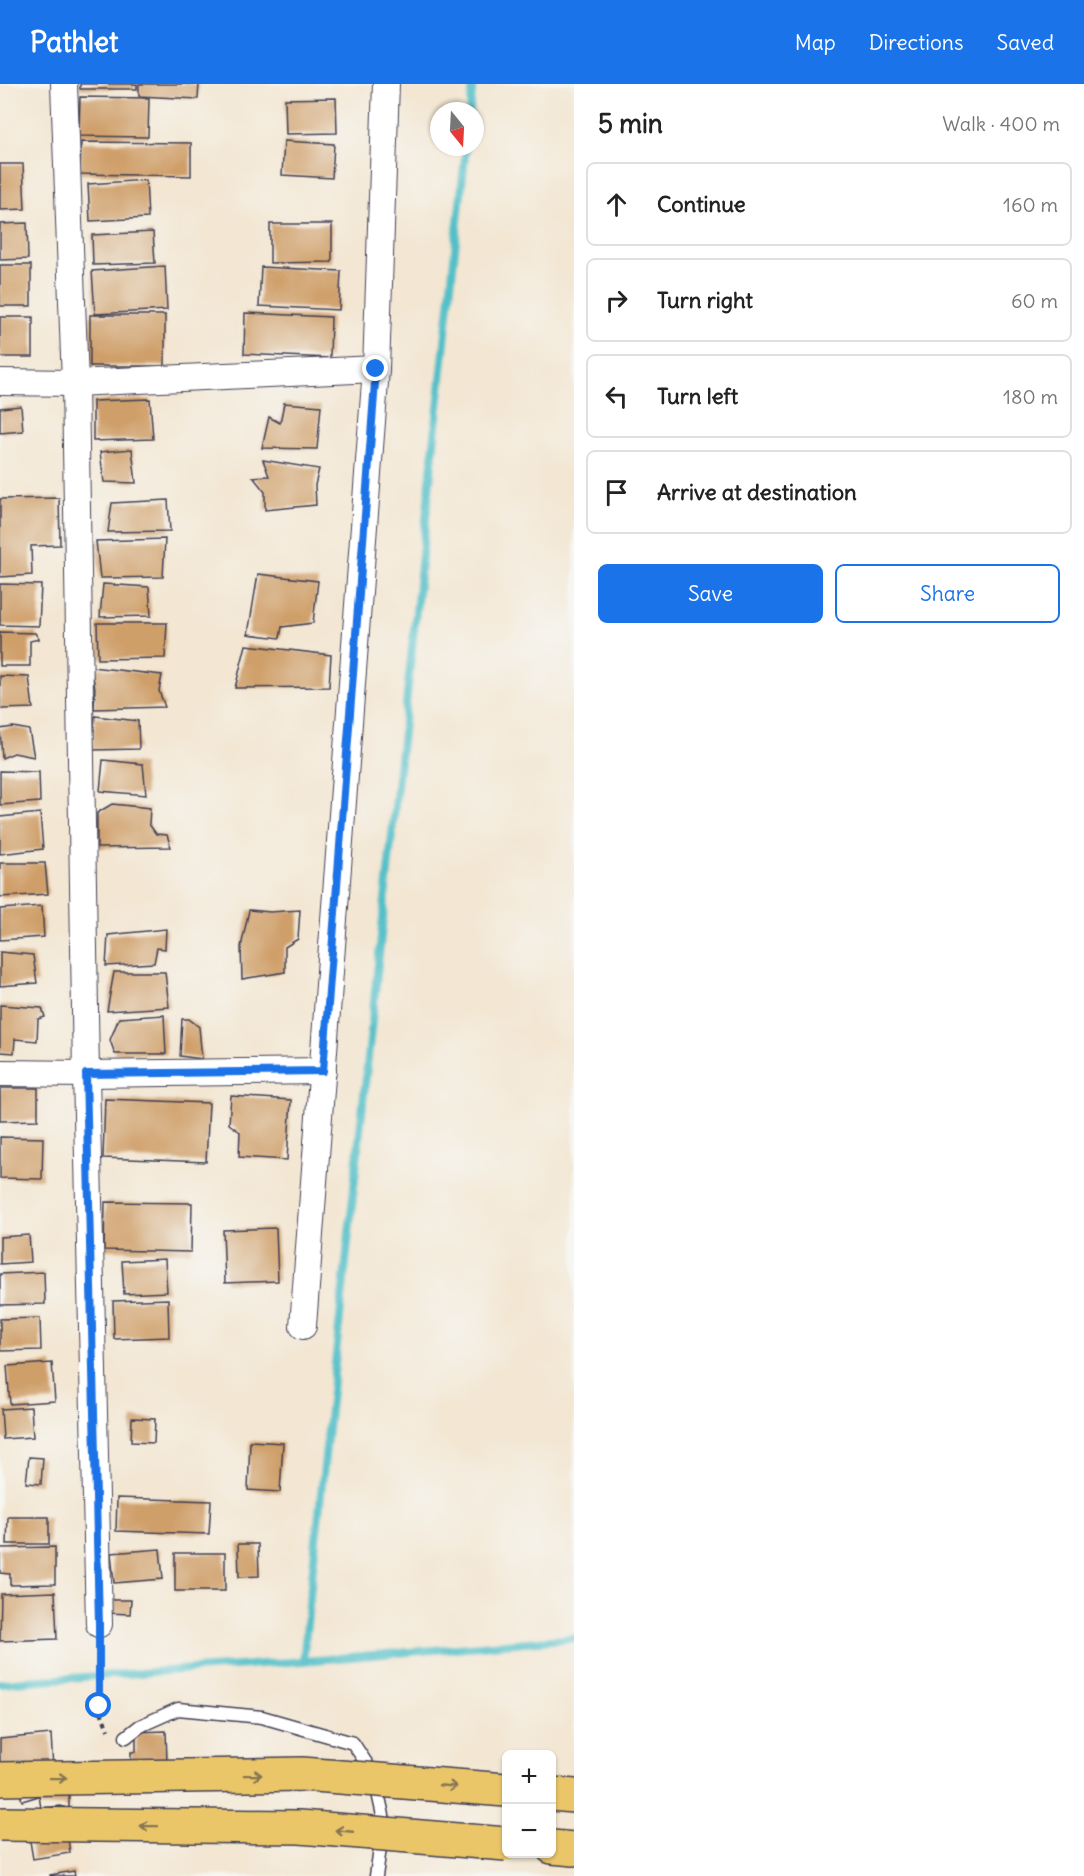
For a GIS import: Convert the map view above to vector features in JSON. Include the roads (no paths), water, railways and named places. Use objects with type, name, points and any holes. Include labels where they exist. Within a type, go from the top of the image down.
[{"type":"main road","points":[[0,1779],[302,1774],[502,1790]]},
{"type":"main road","points":[[556,1794],[574,1796]]},
{"type":"main road","points":[[0,1824],[300,1827],[502,1844]]},
{"type":"main road","points":[[556,1847],[574,1849]]},
{"type":"street","points":[[64,84],[75,383],[86,1074],[99,1624]]},
{"type":"street","points":[[303,1326],[376,369],[386,84]]},
{"type":"street","points":[[0,382],[75,383],[376,369]]},
{"type":"street","points":[[0,1073],[323,1071]]},
{"type":"lane","points":[[126,1737],[140,1726],[178,1709],[262,1717],[352,1743],[374,1775],[384,1820],[376,1876]]},
{"type":"waterway","points":[[471,102],[473,84]]},
{"type":"waterway","points":[[303,1661],[465,156]]},
{"type":"waterway","points":[[0,1683],[574,1638]]}]
